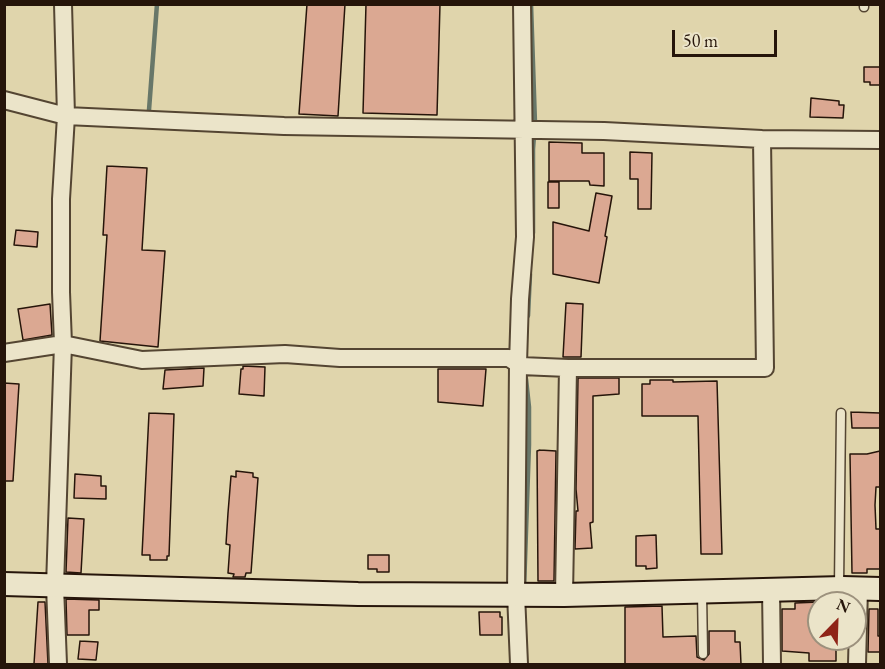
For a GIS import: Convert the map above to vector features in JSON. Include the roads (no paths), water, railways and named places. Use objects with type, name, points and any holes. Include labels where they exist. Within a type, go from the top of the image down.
[{"type":"street","points":[[58,664],[55,586],[63,344],[62,199],[66,116],[63,4]]},
{"type":"street","points":[[519,664],[522,595],[518,364],[525,237],[522,4]]},
{"type":"street","points":[[4,100],[66,116],[284,126],[604,131],[762,139],[880,140]]},
{"type":"street","points":[[4,353],[63,344],[142,360],[285,354],[339,358],[509,358],[521,366],[568,368],[765,368],[762,139]]},
{"type":"street","points":[[564,595],[568,368]]},
{"type":"street","points":[[4,584],[358,594],[522,595],[860,588],[857,664]]},
{"type":"street","points":[[771,589],[772,664]]},
{"type":"lane","points":[[841,413],[860,588]]},
{"type":"lane","points":[[702,590],[703,654]]},
{"type":"waterway","points":[[149,110],[157,4]]},
{"type":"waterway","points":[[531,4],[535,123],[533,233]]},
{"type":"waterway","points":[[528,316],[530,274]]},
{"type":"waterway","points":[[524,589],[529,445],[526,379]]}]
